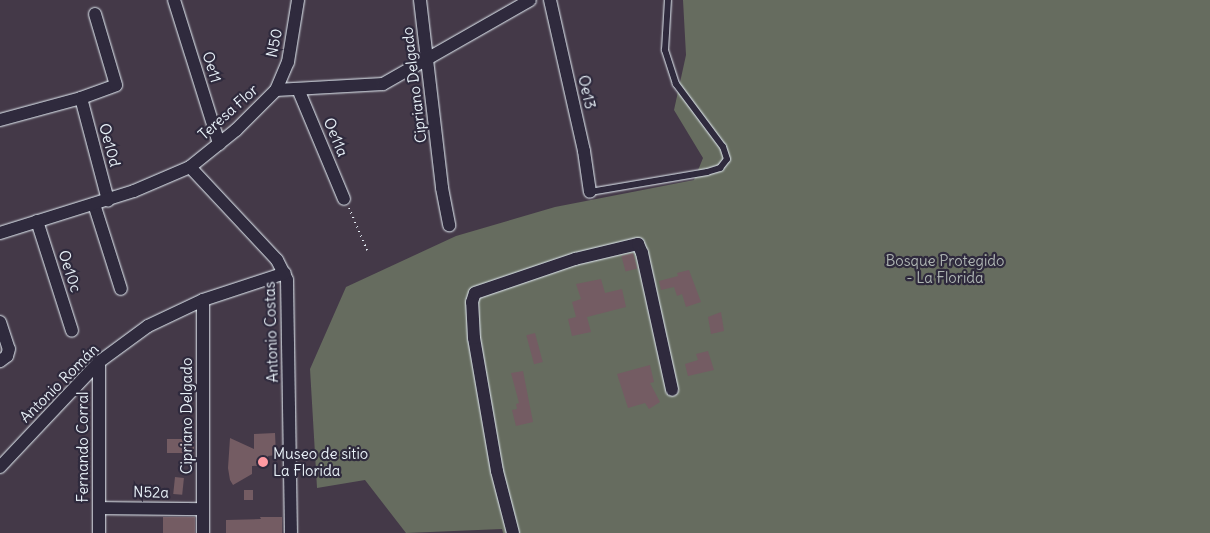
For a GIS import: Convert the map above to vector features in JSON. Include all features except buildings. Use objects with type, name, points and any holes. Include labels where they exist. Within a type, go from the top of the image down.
[{"type":"street","name":"Oe11","points":[[174,0],[219,144]]},
{"type":"street","name":"N50","points":[[276,90],[288,62],[298,0]]},
{"type":"street","name":"Cipriano Delgado","points":[[420,0],[442,188],[449,225]]},
{"type":"street","name":"Teresa Flor","points":[[0,232],[108,200],[154,184],[190,167],[219,144],[276,90],[383,84],[427,57],[530,0]]},
{"type":"street","name":"Oe13","points":[[550,0],[584,151],[590,192]]},
{"type":"street","points":[[0,120],[81,98],[116,85],[95,14]]},
{"type":"street","name":"Oe11a","points":[[298,89],[344,198]]},
{"type":"street","name":"Oe10d","points":[[81,98],[108,200]]},
{"type":"street","name":"Antonio Costas","points":[[190,167],[277,260],[285,273],[288,292],[291,533]]},
{"type":"street","points":[[94,204],[121,288]]},
{"type":"street","name":"Oe10c","points":[[37,221],[72,331]]},
{"type":"street","points":[[513,533],[497,471],[474,338],[472,302],[475,293],[575,259],[638,244],[644,261],[672,390]]},
{"type":"street","name":"Antonio Román","points":[[0,466],[99,362],[148,326],[204,300],[285,273]]},
{"type":"street","name":"Cipriano Delgado","points":[[203,533],[204,300]]},
{"type":"street","points":[[0,322],[9,349],[7,356],[0,361]]},
{"type":"street","name":"Fernando Corral","points":[[99,362],[99,533]]},
{"type":"street","name":"N52a","points":[[99,508],[203,509]]},
{"type":"lane","points":[[590,192],[707,172],[720,168],[728,159],[723,147],[676,84],[665,50],[668,0]]},
{"type":"path","points":[[344,198],[367,250]]},
{"type":"green space","name":"Bosque Protegido - La Florida","points":[[683,0],[1210,0],[1210,533],[503,533],[502,529],[406,533],[365,480],[317,488],[310,369],[346,287],[456,236],[555,207],[694,180],[703,158],[674,110],[686,55]]},
{"type":"place","name":"Museo de sitio La Florida","points":[[263,462]]}]
